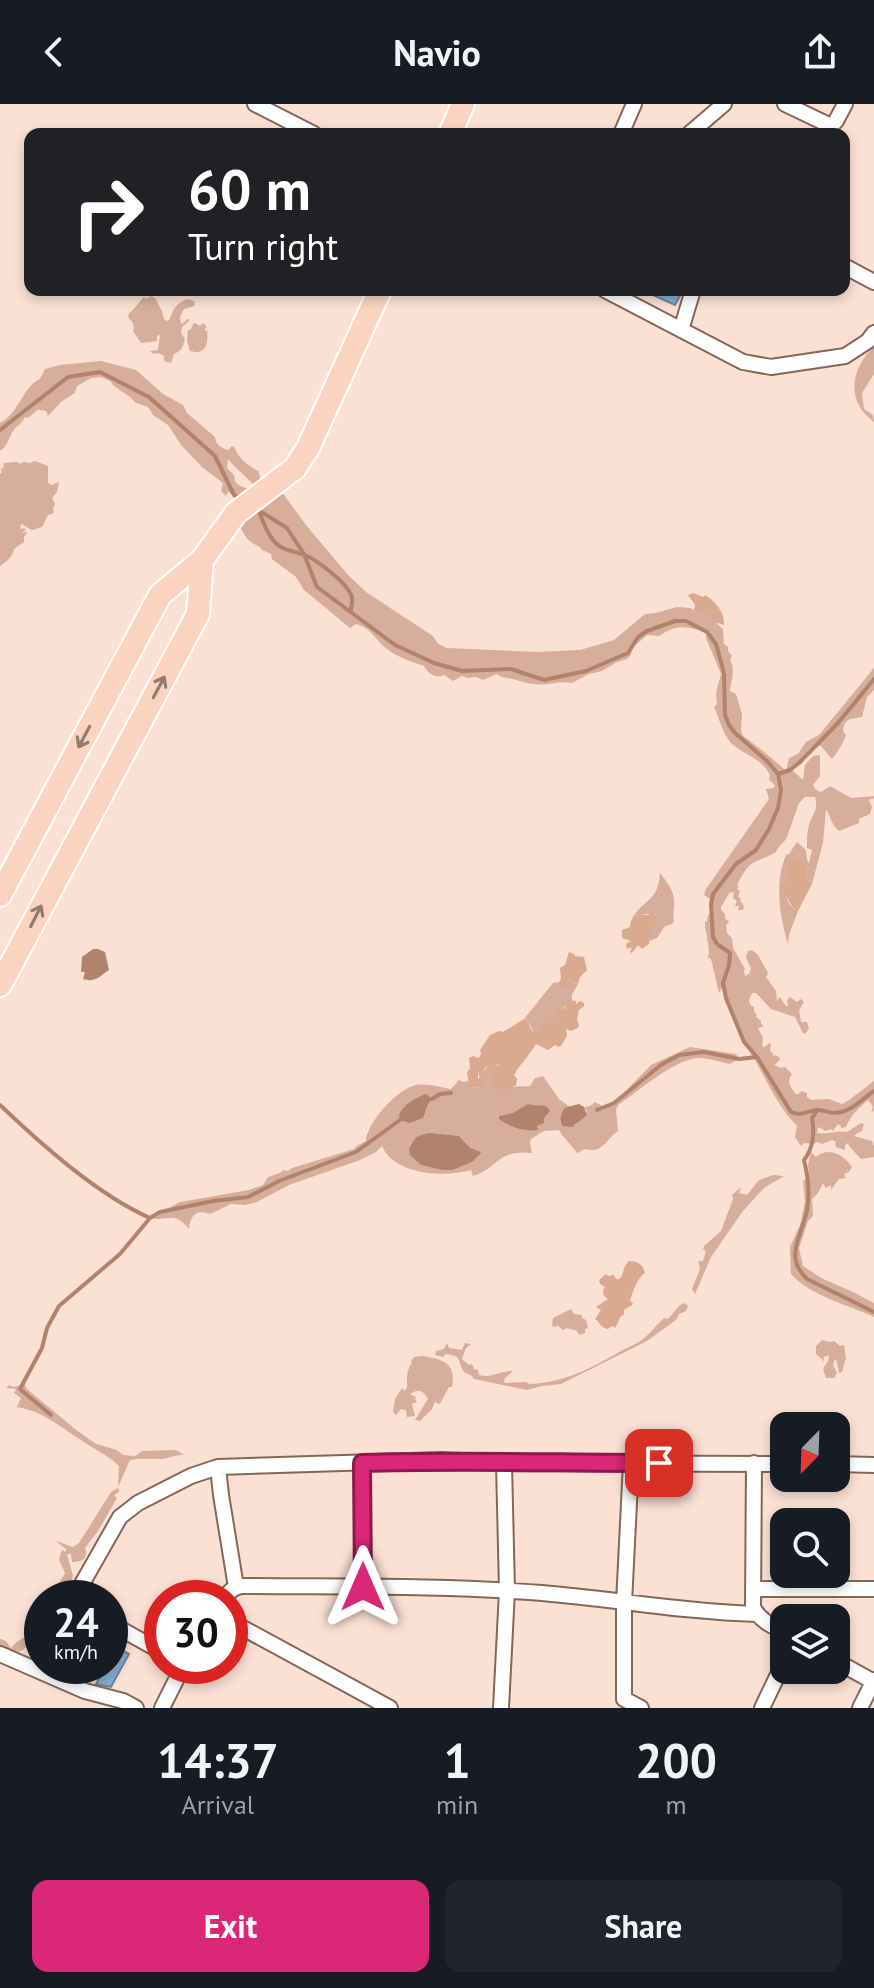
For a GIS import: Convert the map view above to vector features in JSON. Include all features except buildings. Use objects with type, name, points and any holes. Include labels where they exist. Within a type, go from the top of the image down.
[{"type":"main road","points":[[453,128],[463,104]]},
{"type":"main road","points":[[0,895],[160,595],[202,560],[236,513],[295,468],[308,448],[377,296]]},
{"type":"main road","points":[[0,985],[198,614],[202,560]]},
{"type":"street","points":[[255,104],[302,128]]},
{"type":"street","points":[[624,128],[634,104]]},
{"type":"street","points":[[696,128],[724,104]]},
{"type":"street","points":[[785,104],[831,126],[845,104]]},
{"type":"street","points":[[850,269],[874,282]]},
{"type":"street","points":[[616,296],[743,362],[771,367],[845,356],[868,341],[874,333]]},
{"type":"street","points":[[681,330],[691,296]]},
{"type":"street","points":[[84,1580],[120,1517],[138,1503],[191,1476],[218,1467],[441,1460],[770,1464]]},
{"type":"street","points":[[362,1463],[363,1587]]},
{"type":"street","points":[[501,1708],[507,1591],[504,1463]]},
{"type":"street","points":[[631,1463],[623,1704],[641,1708]]},
{"type":"street","points":[[754,1463],[753,1607],[756,1614],[770,1625]]},
{"type":"street","points":[[850,1464],[874,1465]]},
{"type":"street","points":[[218,1467],[235,1580]]},
{"type":"street","points":[[248,1587],[430,1586],[542,1593],[717,1613],[756,1614]]},
{"type":"street","points":[[753,1589],[874,1589]]},
{"type":"street","points":[[248,1631],[390,1708]]},
{"type":"street","points":[[0,1654],[24,1662]]},
{"type":"street","points":[[850,1668],[874,1681],[860,1708]]},
{"type":"street","points":[[71,1684],[136,1708]]},
{"type":"street","points":[[162,1708],[174,1684]]},
{"type":"street","points":[[762,1708],[773,1684]]},
{"type":"shaded area","points":[[151,296],[167,321],[176,306],[189,299],[195,302],[194,306],[184,309],[180,317],[181,324],[187,319],[189,321],[182,327],[183,347],[174,354],[171,363],[164,361],[164,356],[150,351],[158,350],[160,335],[157,341],[141,343],[128,317],[144,297]]},
{"type":"shaded area","points":[[195,323],[200,326],[203,323],[207,327],[204,330],[207,331],[206,344],[199,352],[190,351],[187,340],[188,330]]},
{"type":"shaded area","points":[[874,346],[874,374],[862,393],[864,409],[873,415],[874,422],[859,404],[854,385],[860,365]]},
{"type":"shaded area","points":[[101,361],[136,370],[163,394],[183,405],[219,445],[228,450],[232,446],[235,448],[241,458],[258,471],[262,482],[255,486],[228,459],[227,468],[238,485],[253,491],[273,487],[284,495],[348,575],[366,592],[447,648],[538,652],[580,650],[614,640],[645,614],[677,607],[690,608],[708,616],[723,629],[724,644],[732,656],[730,691],[736,694],[742,714],[743,736],[786,771],[789,758],[819,735],[874,668],[874,690],[867,697],[862,717],[845,724],[845,738],[832,759],[821,746],[816,746],[794,767],[793,771],[803,780],[805,765],[813,756],[820,755],[820,776],[813,785],[816,790],[821,792],[830,786],[851,798],[874,796],[874,800],[869,800],[872,807],[870,814],[859,819],[859,823],[839,831],[826,809],[823,843],[812,884],[807,877],[808,868],[786,867],[790,879],[787,897],[798,911],[788,944],[779,889],[782,866],[786,855],[797,842],[806,850],[809,863],[812,850],[807,848],[807,835],[816,807],[815,797],[805,797],[799,803],[787,837],[776,852],[753,863],[742,876],[737,889],[743,910],[735,906],[734,890],[721,910],[729,921],[727,933],[745,969],[745,976],[751,969],[746,957],[752,950],[768,973],[766,977],[776,991],[777,1001],[780,997],[786,1006],[790,997],[804,1002],[799,1010],[801,1022],[807,1022],[809,1028],[805,1034],[795,1017],[771,1009],[756,993],[752,993],[749,1000],[756,1017],[764,1026],[758,1028],[763,1038],[762,1045],[764,1047],[770,1043],[770,1052],[780,1060],[774,1065],[785,1067],[792,1074],[789,1083],[795,1093],[797,1095],[802,1091],[811,1100],[829,1099],[842,1104],[874,1081],[874,1110],[871,1113],[873,1106],[868,1100],[846,1127],[841,1128],[838,1124],[833,1131],[826,1131],[818,1127],[817,1133],[847,1132],[864,1124],[862,1131],[854,1136],[872,1141],[874,1157],[861,1159],[848,1143],[845,1150],[836,1147],[836,1142],[832,1140],[801,1146],[795,1137],[797,1126],[778,1102],[751,1055],[722,988],[719,993],[711,959],[708,958],[705,927],[708,915],[712,914],[712,900],[704,895],[769,799],[766,789],[775,785],[769,780],[770,775],[762,764],[731,743],[723,731],[714,707],[721,674],[706,638],[707,632],[682,627],[659,636],[647,635],[632,648],[627,659],[572,683],[534,684],[497,674],[483,680],[462,676],[453,681],[444,675],[432,675],[424,666],[391,652],[366,629],[356,624],[350,628],[304,590],[296,577],[272,559],[271,554],[252,543],[240,525],[234,495],[228,492],[226,496],[221,491],[223,483],[181,445],[168,425],[110,381],[101,377],[91,378],[77,386],[75,393],[48,416],[46,411],[39,409],[25,417],[0,451],[0,423],[12,412],[29,387],[40,379],[45,369]]},
{"type":"shaded area","points":[[35,461],[48,466],[48,483],[59,482],[52,498],[54,513],[48,515],[42,527],[32,530],[21,524],[20,529],[26,530],[21,533],[27,533],[24,542],[0,566],[0,468],[3,469],[4,463]]},
{"type":"shaded area","points":[[688,595],[705,595],[716,604],[724,625],[694,610],[695,605]]},
{"type":"shaded area","points":[[792,859],[808,869],[807,877],[812,884],[798,911],[782,889],[783,883],[790,881],[786,867]]},
{"type":"shaded area","points":[[660,873],[673,895],[674,922],[665,926],[657,938],[650,941],[655,914],[639,914],[631,921],[653,896]]},
{"type":"shaded area","points":[[653,912],[658,919],[651,929],[649,944],[642,949],[638,945],[630,952],[632,947],[627,949],[626,944],[631,941],[622,938],[622,930],[630,927],[631,921],[639,914]]},
{"type":"shaded area","points":[[93,949],[105,952],[109,970],[100,977],[83,979],[82,957]]},
{"type":"shaded area","points":[[569,952],[584,957],[587,970],[578,984],[573,983],[571,988],[567,986],[565,989],[557,985],[561,979],[560,968],[565,965]]},
{"type":"shaded area","points":[[558,982],[557,985],[566,987],[572,983],[578,984],[572,1001],[557,1013],[555,1021],[536,1036],[524,1019],[553,983]]},
{"type":"shaded area","points":[[576,1001],[576,1004],[580,1001],[584,1003],[579,1010],[578,1028],[571,1031],[566,1029],[567,1036],[561,1046],[555,1045],[548,1050],[536,1044],[514,1075],[516,1086],[500,1091],[491,1088],[491,1074],[497,1064],[478,1071],[478,1078],[483,1078],[485,1086],[469,1085],[469,1058],[479,1058],[480,1050],[490,1035],[503,1032],[524,1019],[537,1035],[542,1025],[550,1019],[555,1021],[556,1011],[565,1008],[567,1003],[564,1002]]},
{"type":"shaded area","points":[[690,1047],[736,1054],[739,1059],[730,1064],[699,1058],[668,1070],[618,1105],[618,1131],[596,1150],[585,1149],[577,1153],[559,1130],[544,1131],[531,1139],[532,1153],[505,1156],[473,1176],[471,1170],[448,1174],[421,1172],[397,1163],[382,1146],[360,1160],[289,1185],[257,1202],[231,1204],[210,1214],[198,1213],[191,1220],[189,1229],[175,1218],[150,1218],[180,1202],[249,1190],[263,1185],[268,1177],[283,1170],[354,1149],[366,1141],[371,1126],[390,1101],[413,1086],[451,1089],[459,1080],[470,1081],[472,1087],[482,1088],[478,1071],[492,1064],[500,1065],[492,1077],[496,1088],[530,1086],[535,1078],[543,1076],[559,1099],[570,1107],[564,1108],[560,1118],[562,1126],[580,1121],[587,1111],[584,1107],[595,1102],[604,1107],[614,1103],[651,1065]]},
{"type":"shaded area","points":[[426,1094],[432,1099],[423,1118],[409,1123],[400,1120],[399,1115],[407,1105]]},
{"type":"shaded area","points":[[528,1104],[544,1106],[550,1111],[544,1123],[537,1126],[538,1130],[518,1128],[499,1119],[499,1116],[513,1113]]},
{"type":"shaded area","points":[[579,1104],[587,1115],[573,1127],[562,1126],[560,1118],[564,1108]]},
{"type":"shaded area","points":[[428,1133],[459,1136],[470,1148],[481,1152],[472,1162],[452,1170],[421,1165],[410,1155],[409,1149],[416,1137]]},
{"type":"shaded area","points":[[811,1152],[816,1157],[826,1152],[836,1153],[852,1167],[844,1174],[846,1178],[839,1179],[831,1190],[831,1185],[826,1188],[823,1183],[812,1199],[813,1216],[808,1221],[799,1248],[803,1266],[874,1303],[874,1317],[819,1294],[791,1274],[790,1247],[800,1225],[805,1202],[803,1181],[809,1178]]},
{"type":"shaded area","points":[[773,1175],[784,1176],[764,1188],[743,1211],[711,1257],[695,1294],[692,1289],[700,1269],[698,1261],[703,1261],[704,1246],[721,1231],[732,1195],[741,1187],[739,1193],[747,1195],[759,1180]]},
{"type":"shaded area","points":[[629,1261],[643,1267],[645,1273],[634,1290],[630,1301],[632,1305],[624,1310],[615,1328],[605,1328],[595,1319],[601,1310],[596,1307],[608,1299],[604,1296],[605,1287],[599,1280],[606,1274],[619,1279]]},
{"type":"shaded area","points":[[685,1303],[688,1306],[686,1311],[647,1341],[561,1384],[527,1390],[474,1379],[464,1372],[455,1356],[435,1355],[447,1343],[449,1348],[462,1350],[465,1343],[471,1344],[462,1359],[472,1364],[479,1375],[513,1371],[504,1383],[554,1381],[588,1369],[638,1342]]},
{"type":"shaded area","points":[[571,1309],[586,1320],[588,1328],[585,1333],[579,1335],[577,1331],[552,1326],[553,1318]]},
{"type":"shaded area","points":[[822,1340],[844,1345],[846,1358],[842,1372],[839,1373],[835,1359],[833,1365],[837,1373],[834,1378],[826,1378],[823,1369],[829,1355],[824,1357],[823,1363],[816,1354],[816,1346]]},
{"type":"shaded area","points":[[423,1356],[450,1367],[453,1379],[452,1387],[449,1387],[441,1402],[435,1402],[420,1421],[415,1420],[428,1399],[421,1391],[410,1394],[416,1397],[417,1402],[412,1404],[415,1416],[407,1417],[406,1410],[401,1409],[396,1415],[393,1412],[395,1399],[402,1388],[404,1391],[407,1388],[411,1361],[414,1357]]},
{"type":"shaded area","points":[[23,1381],[27,1389],[96,1444],[123,1455],[176,1450],[184,1455],[130,1460],[118,1487],[119,1466],[112,1460],[45,1417],[17,1407],[21,1398],[14,1393],[16,1389],[6,1388],[21,1385]]},
{"type":"shaded area","points":[[118,1488],[119,1492],[114,1495],[117,1498],[85,1548],[85,1557],[72,1562],[71,1554],[67,1554],[71,1580],[61,1580],[65,1573],[59,1560],[61,1552],[66,1552],[66,1549],[56,1541],[73,1547],[79,1543],[111,1492]]},
{"type":"shaded area","points":[[24,1637],[24,1649],[17,1652],[0,1646],[0,1639],[11,1648]]},
{"type":"waterway","points":[[0,430],[68,377],[100,372],[149,397],[215,456],[234,495],[241,499]]},
{"type":"waterway","points":[[255,508],[287,528],[304,554],[317,587],[395,645],[434,663],[462,671],[511,669],[544,680],[586,671],[628,653],[638,637],[675,621],[686,621],[707,632],[716,644],[724,673],[725,715],[729,725],[778,774],[781,790],[778,808],[756,850],[736,864],[713,894],[713,937],[730,953],[723,983],[726,998],[744,1042],[757,1057],[791,1112],[840,1112],[874,1091]]},
{"type":"waterway","points":[[259,512],[278,545],[312,559],[340,580],[352,598],[351,610]]},
{"type":"waterway","points":[[778,774],[799,763],[838,723],[874,679]]},
{"type":"waterway","points":[[597,1110],[614,1103],[661,1065],[679,1055],[704,1052],[739,1059],[757,1057]]},
{"type":"waterway","points":[[432,1099],[451,1093]]},
{"type":"waterway","points":[[0,1105],[91,1183],[150,1218]]},
{"type":"waterway","points":[[816,1112],[812,1118],[811,1146],[804,1160],[808,1204],[796,1246],[796,1262],[807,1279],[874,1312]]},
{"type":"waterway","points":[[51,1415],[20,1389],[42,1348],[47,1328],[59,1306],[120,1254],[150,1218],[160,1212],[248,1197],[279,1181],[356,1152],[400,1120]]},
{"type":"route","points":[[363,1587],[362,1463],[441,1460],[659,1463]]}]
